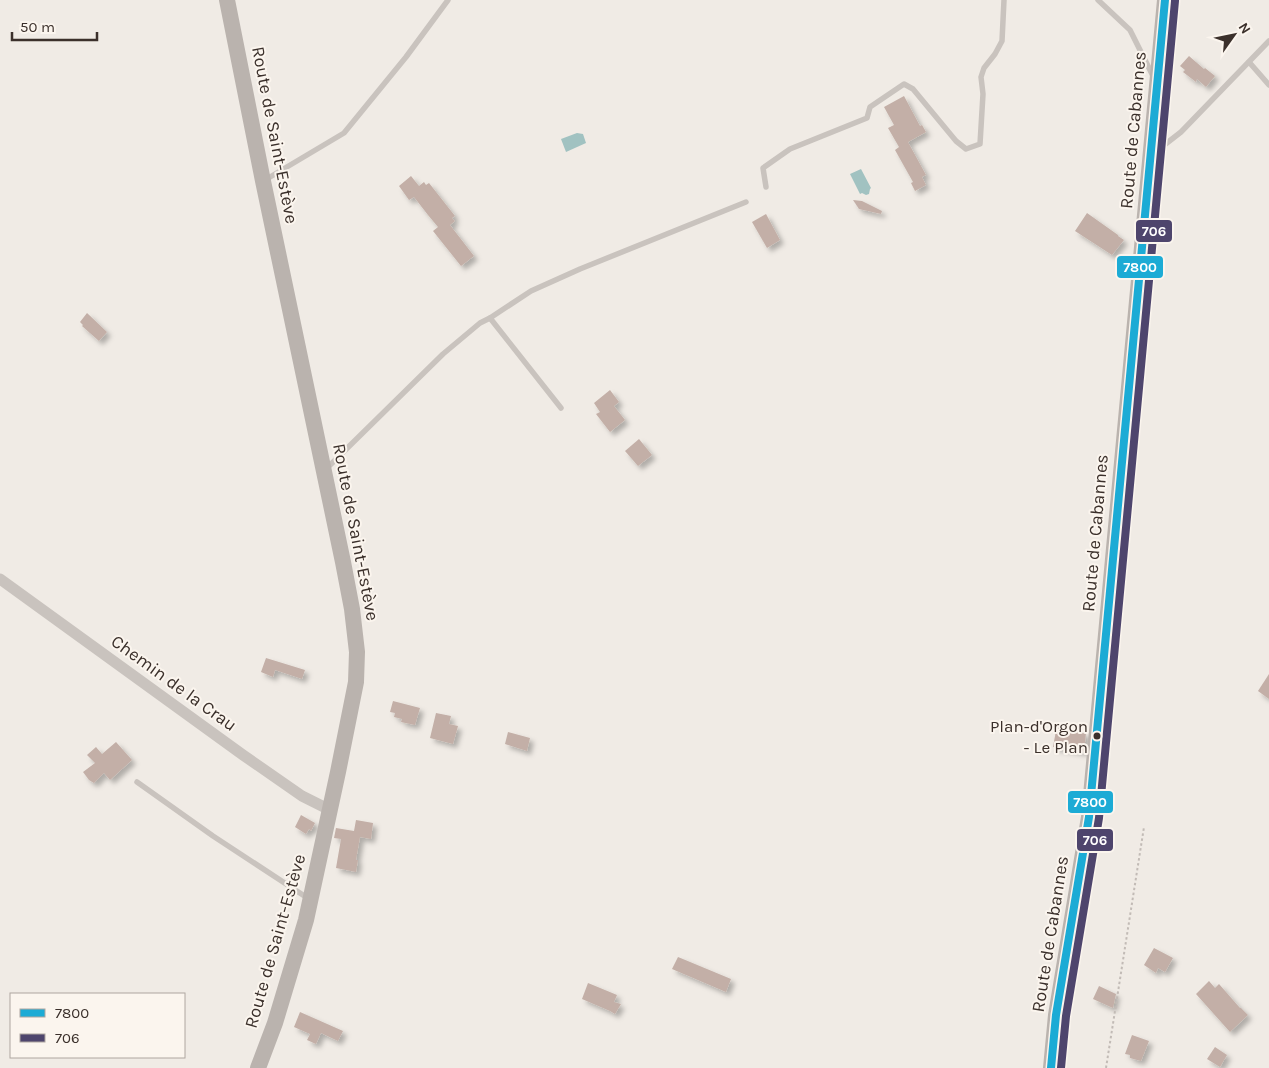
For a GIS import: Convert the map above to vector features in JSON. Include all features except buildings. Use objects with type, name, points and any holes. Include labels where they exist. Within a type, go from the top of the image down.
[{"type":"street","name":"Route de Saint-Estève","points":[[227,0],[325,471],[352,609],[357,652],[356,682],[311,900],[275,1023],[258,1068]]},
{"type":"street","name":"Route de Cabannes","points":[[1051,1068],[1056,1015],[1089,817],[1165,0]]},
{"type":"street","name":"Chemin de la Crau","points":[[0,579],[243,755],[302,796],[330,810]]},
{"type":"lane","points":[[264,182],[344,133],[406,57],[448,0]]},
{"type":"lane","points":[[766,187],[763,168],[790,149],[866,118],[870,106],[904,84],[913,89],[956,141],[966,149],[980,144],[983,94],[981,77],[984,68],[1002,42],[1004,0]]},
{"type":"lane","points":[[1098,0],[1130,30],[1157,84]]},
{"type":"lane","points":[[1150,156],[1180,132],[1269,41]]},
{"type":"lane","points":[[1249,62],[1269,85]]},
{"type":"lane","points":[[325,471],[443,354],[480,323],[531,291],[580,269],[746,202]]},
{"type":"lane","points":[[490,318],[561,408]]},
{"type":"lane","points":[[137,782],[213,836],[311,900]]},
{"type":"path","points":[[1106,1068],[1144,827]]},
{"type":"water","points":[[577,133],[583,134],[586,143],[566,152],[561,139]]},
{"type":"water","points":[[861,169],[871,188],[869,194],[866,195],[860,194],[850,174]]},
{"type":"transit line","name":"7800","points":[[1051,1068],[1056,1015],[1089,817],[1165,0]]},
{"type":"transit line","name":"706","points":[[1061,1068],[1066,1016],[1099,818],[1175,1]]},
{"type":"place","name":"Plan-d'Orgon - Le Plan","points":[[1097,736]]}]
